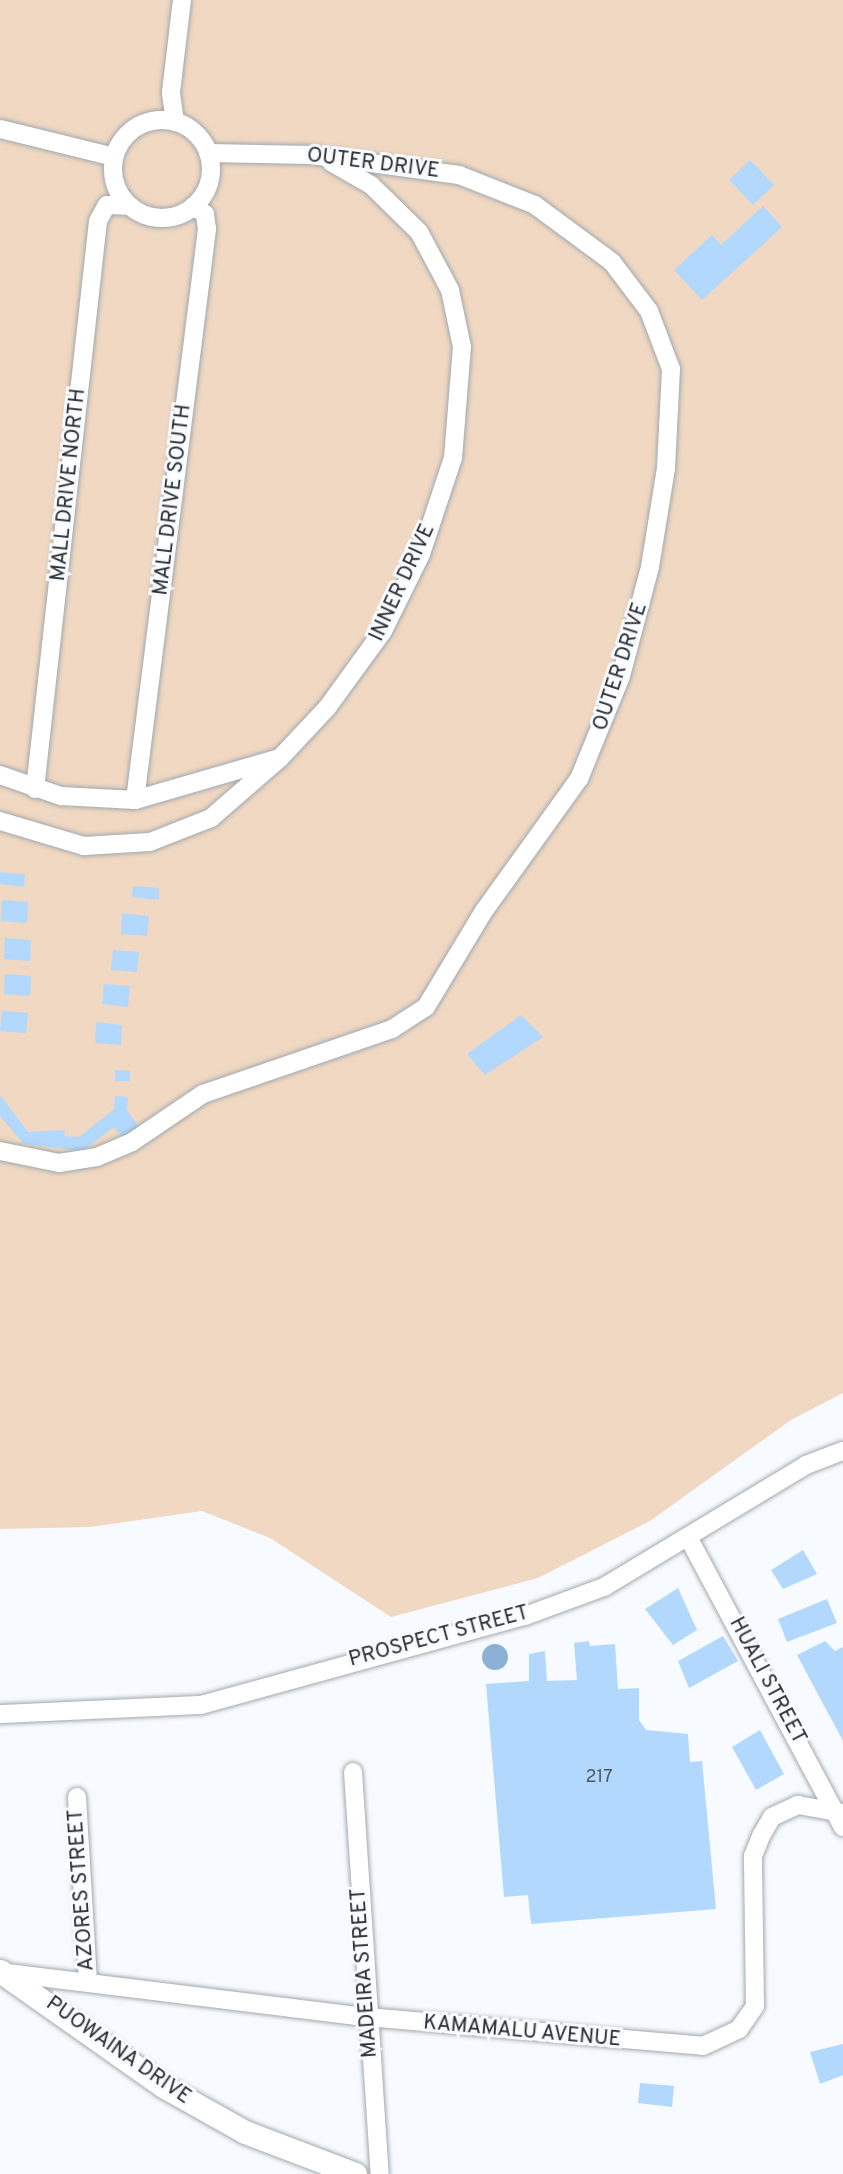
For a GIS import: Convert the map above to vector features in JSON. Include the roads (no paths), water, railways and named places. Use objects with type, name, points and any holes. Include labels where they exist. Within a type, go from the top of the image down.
[{"type":"street","points":[[174,122],[171,92],[182,0]]},
{"type":"street","points":[[174,122],[195,133],[208,153],[209,182],[193,206],[155,217],[130,206],[115,184],[114,157],[136,127],[174,122]]},
{"type":"street","points":[[0,129],[114,157]]},
{"type":"street","name":"OUTER DRIVE","points":[[0,1151],[40,1162],[97,1157],[132,1142],[203,1094],[416,1016],[436,996],[484,911],[579,779],[621,676],[650,567],[670,418],[671,369],[649,311],[597,248],[519,197],[459,175],[312,155],[208,153]]},
{"type":"street","name":"INNER DRIVE","points":[[0,821],[84,846],[150,842],[211,818],[280,758],[354,675],[398,603],[446,481],[463,388],[456,309],[431,250],[371,185],[312,155]]},
{"type":"street","name":"MALL DRIVE NORTH","points":[[36,789],[98,221],[107,205],[130,206]]},
{"type":"street","name":"MALL DRIVE SOUTH","points":[[135,800],[207,229],[205,214],[193,206]]},
{"type":"street","points":[[0,775],[36,789],[135,800],[280,758]]},
{"type":"street","name":"PROSPECT STREET","points":[[0,1714],[159,1711],[230,1699],[278,1680],[525,1616],[604,1587],[806,1465],[843,1451]]},
{"type":"street","name":"HUALI STREET","points":[[688,1536],[839,1812],[843,1827]]},
{"type":"street","name":"MADEIRA STREET","points":[[353,1772],[367,2017],[380,2174]]},
{"type":"street","name":"AZORES STREET","points":[[77,1797],[88,1982]]},
{"type":"street","name":"KAMAMALU AVENUE","points":[[4,1972],[367,2017],[678,2047],[722,2042],[755,2006],[752,1856],[761,1836],[772,1817],[798,1805],[839,1812]]},
{"type":"street","name":"PUOWAINA DRIVE","points":[[4,1972],[163,2086],[245,2132],[355,2174]]},
{"type":"water","points":[[495,1644],[505,1647],[508,1657],[505,1667],[495,1670],[485,1667],[482,1657],[485,1647]]}]
